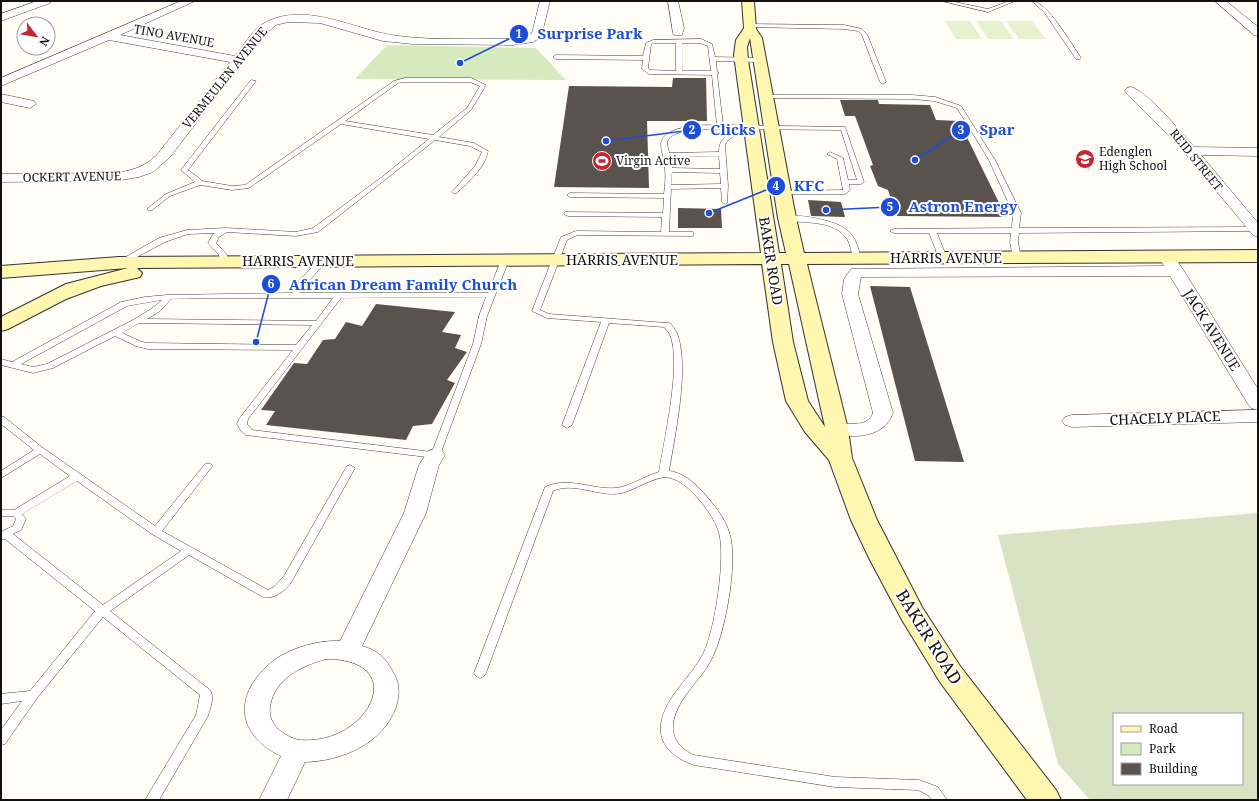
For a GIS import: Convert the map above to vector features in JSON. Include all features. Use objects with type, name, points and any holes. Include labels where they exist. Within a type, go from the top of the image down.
[{"type":"main road","name":"BAKER ROAD","points":[[748,1],[750,28],[756,38],[758,60],[795,259],[837,429],[840,458],[864,520],[882,558],[912,613],[950,674],[1046,800]]},
{"type":"main road","name":"BAKER ROAD","points":[[750,28],[742,37],[741,41],[746,128],[783,342],[797,401],[813,427],[840,458]]},
{"type":"main road","name":"HARRIS AVENUE","points":[[4,321],[58,296],[119,263],[557,259],[770,260],[857,258],[1017,258],[1171,264],[1258,256]]},
{"type":"main road","points":[[58,296],[111,278],[200,262]]},
{"type":"main road","points":[[7,272],[119,263]]},
{"type":"main road","points":[[7,272],[39,274],[54,277],[59,284],[60,289],[58,296]]},
{"type":"street","points":[[1,18],[46,1]]},
{"type":"street","points":[[1,82],[190,1]]},
{"type":"street","name":"VERMEULEN AVENUE","points":[[143,171],[156,163],[237,60],[267,26],[294,19],[330,22],[377,36],[400,40],[513,42],[529,40],[537,35],[545,1]]},
{"type":"street","points":[[673,1],[674,15],[679,23],[679,37]]},
{"type":"street","points":[[1220,1],[1258,33]]},
{"type":"street","name":"TINO AVENUE","points":[[107,36],[237,60]]},
{"type":"street","name":"REID STREET","points":[[1131,91],[1159,114],[1236,209],[1256,230]]},
{"type":"street","points":[[1,98],[30,104]]},
{"type":"street","points":[[1190,151],[1258,152]]},
{"type":"street","name":"OCKERT AVENUE","points":[[1,178],[115,177],[143,171]]},
{"type":"street","points":[[837,429],[866,429],[882,420],[883,413],[850,294],[850,285],[853,274],[857,272],[1171,264]]},
{"type":"street","name":"JACK AVENUE","points":[[1171,264],[1258,404]]},
{"type":"street","name":"CHACELY PLACE","points":[[1072,421],[1258,416]]},
{"type":"street","points":[[347,651],[415,514],[429,465],[435,455]]},
{"type":"street","points":[[326,650],[347,651],[364,656],[377,665],[385,677],[387,692],[383,708],[374,723],[358,736],[345,742],[318,750],[297,750],[277,744],[263,732],[256,715],[258,698],[268,681],[284,666],[304,656],[326,650]]},
{"type":"street","points":[[272,800],[297,750]]},
{"type":"lane","points":[[944,1],[988,11],[1013,1]]},
{"type":"lane","points":[[1034,1],[1046,11],[1078,58]]},
{"type":"lane","points":[[750,28],[844,27],[860,30],[864,34],[883,82]]},
{"type":"lane","points":[[679,37],[679,73]]},
{"type":"lane","points":[[716,73],[649,72],[644,68],[645,58],[650,42],[679,37],[708,43],[716,73],[720,128]]},
{"type":"lane","points":[[556,57],[645,58]]},
{"type":"lane","points":[[713,59],[758,60]]},
{"type":"lane","points":[[119,263],[162,240],[179,234],[226,230],[296,234],[315,230],[469,109],[483,85],[471,80],[398,81],[342,122],[247,187],[232,188],[199,183],[168,195],[150,209]]},
{"type":"lane","points":[[199,183],[197,179],[184,170],[253,81]]},
{"type":"lane","points":[[765,97],[918,97],[940,100],[959,107],[992,160],[1017,213],[1014,231],[1014,242],[1017,258]]},
{"type":"lane","points":[[342,122],[472,144],[485,151],[484,157],[478,167],[455,192]]},
{"type":"lane","points":[[665,233],[669,170],[664,143],[666,137],[689,128],[843,128],[860,182],[845,182]]},
{"type":"lane","points":[[725,202],[723,154],[724,140],[746,128]]},
{"type":"lane","points":[[667,155],[723,154]]},
{"type":"lane","points":[[782,193],[845,192],[847,190],[840,158],[830,154]]},
{"type":"lane","points":[[669,170],[724,171]]},
{"type":"lane","points":[[669,187],[725,186]]},
{"type":"lane","points":[[570,195],[668,196]]},
{"type":"lane","points":[[568,214],[665,215]]},
{"type":"lane","points":[[787,218],[816,220],[842,231],[850,236],[857,258]]},
{"type":"lane","points":[[224,261],[223,255],[212,243],[216,236],[226,230]]},
{"type":"lane","points":[[894,231],[1256,230]]},
{"type":"lane","points":[[932,232],[943,258]]},
{"type":"lane","points":[[664,474],[678,378],[678,357],[674,334],[670,327],[662,324],[552,316],[538,312],[536,309],[563,241],[573,234],[690,234]]},
{"type":"lane","points":[[339,296],[244,419],[243,426],[247,432],[435,455],[477,344],[483,316],[505,260]]},
{"type":"lane","points":[[296,295],[299,286],[323,261]]},
{"type":"lane","points":[[13,365],[124,304],[148,298],[296,295],[339,296],[491,294]]},
{"type":"lane","points":[[1,362],[33,370],[42,369],[140,321],[157,309],[169,297]]},
{"type":"lane","points":[[567,425],[606,320]]},
{"type":"lane","points":[[140,321],[317,323]]},
{"type":"lane","points":[[128,338],[140,321]]},
{"type":"lane","points":[[116,333],[148,346],[298,348]]},
{"type":"lane","points":[[1,419],[40,450],[156,532],[263,593],[274,593],[281,587],[293,571],[350,468]]},
{"type":"lane","points":[[1,475],[40,450]]},
{"type":"lane","points":[[156,532],[208,466]]},
{"type":"lane","points":[[480,673],[526,546],[550,489],[560,485],[596,491],[623,490],[664,474],[681,478],[701,496],[720,521],[726,541],[722,598],[718,623],[710,652],[669,718],[667,725],[670,738],[676,751],[681,756],[694,760],[835,782],[919,785],[933,792],[940,800]]},
{"type":"lane","points":[[1,513],[16,513],[77,476]]},
{"type":"lane","points":[[16,513],[21,519],[20,523],[4,536],[204,691],[207,696],[202,716],[152,800]]},
{"type":"lane","points":[[1,740],[33,695],[102,611],[188,551]]},
{"type":"lane","points":[[1,699],[33,695]]},
{"type":"green space","points":[[945,21],[970,21],[982,39],[956,39]]},
{"type":"green space","points":[[976,21],[1001,21],[1014,39],[988,39]]},
{"type":"green space","points":[[1006,21],[1032,21],[1046,39],[1019,39]]},
{"type":"green space","points":[[387,45],[536,48],[566,80],[355,79]]},
{"type":"green space","points":[[1258,513],[1258,800],[1090,800],[1058,764],[998,535]]},
{"type":"building","points":[[673,78],[706,78],[707,121],[647,121],[649,188],[554,187],[569,86],[672,87]]},
{"type":"building","points":[[840,100],[878,100],[879,104],[930,105],[936,120],[959,121],[1006,217],[897,216],[888,190],[878,186],[870,166],[873,165],[855,116],[845,116]]},
{"type":"building","points":[[808,200],[841,202],[845,217],[811,216]]},
{"type":"building","points":[[678,208],[721,209],[722,228],[678,228]]},
{"type":"building","points":[[870,286],[910,287],[964,462],[915,461]]},
{"type":"building","points":[[376,304],[455,312],[442,332],[461,335],[455,348],[467,352],[447,380],[455,383],[432,424],[413,426],[406,440],[266,425],[275,411],[261,410],[294,363],[307,364],[323,340],[335,339],[346,322],[362,326]]},
{"type":"place","name":"Surprise Park","points":[[460,63]]},
{"type":"place","name":"Clicks","points":[[606,141]]},
{"type":"place","name":"Edenglen High School","points":[[1085,159]]},
{"type":"place","name":"Spar","points":[[915,160]]},
{"type":"place","name":"Virgin Active","points":[[602,161]]},
{"type":"place","name":"Astron Energy","points":[[826,210]]},
{"type":"place","name":"KFC","points":[[709,213]]},
{"type":"place","name":"African Dream Family Church","points":[[256,342]]}]
